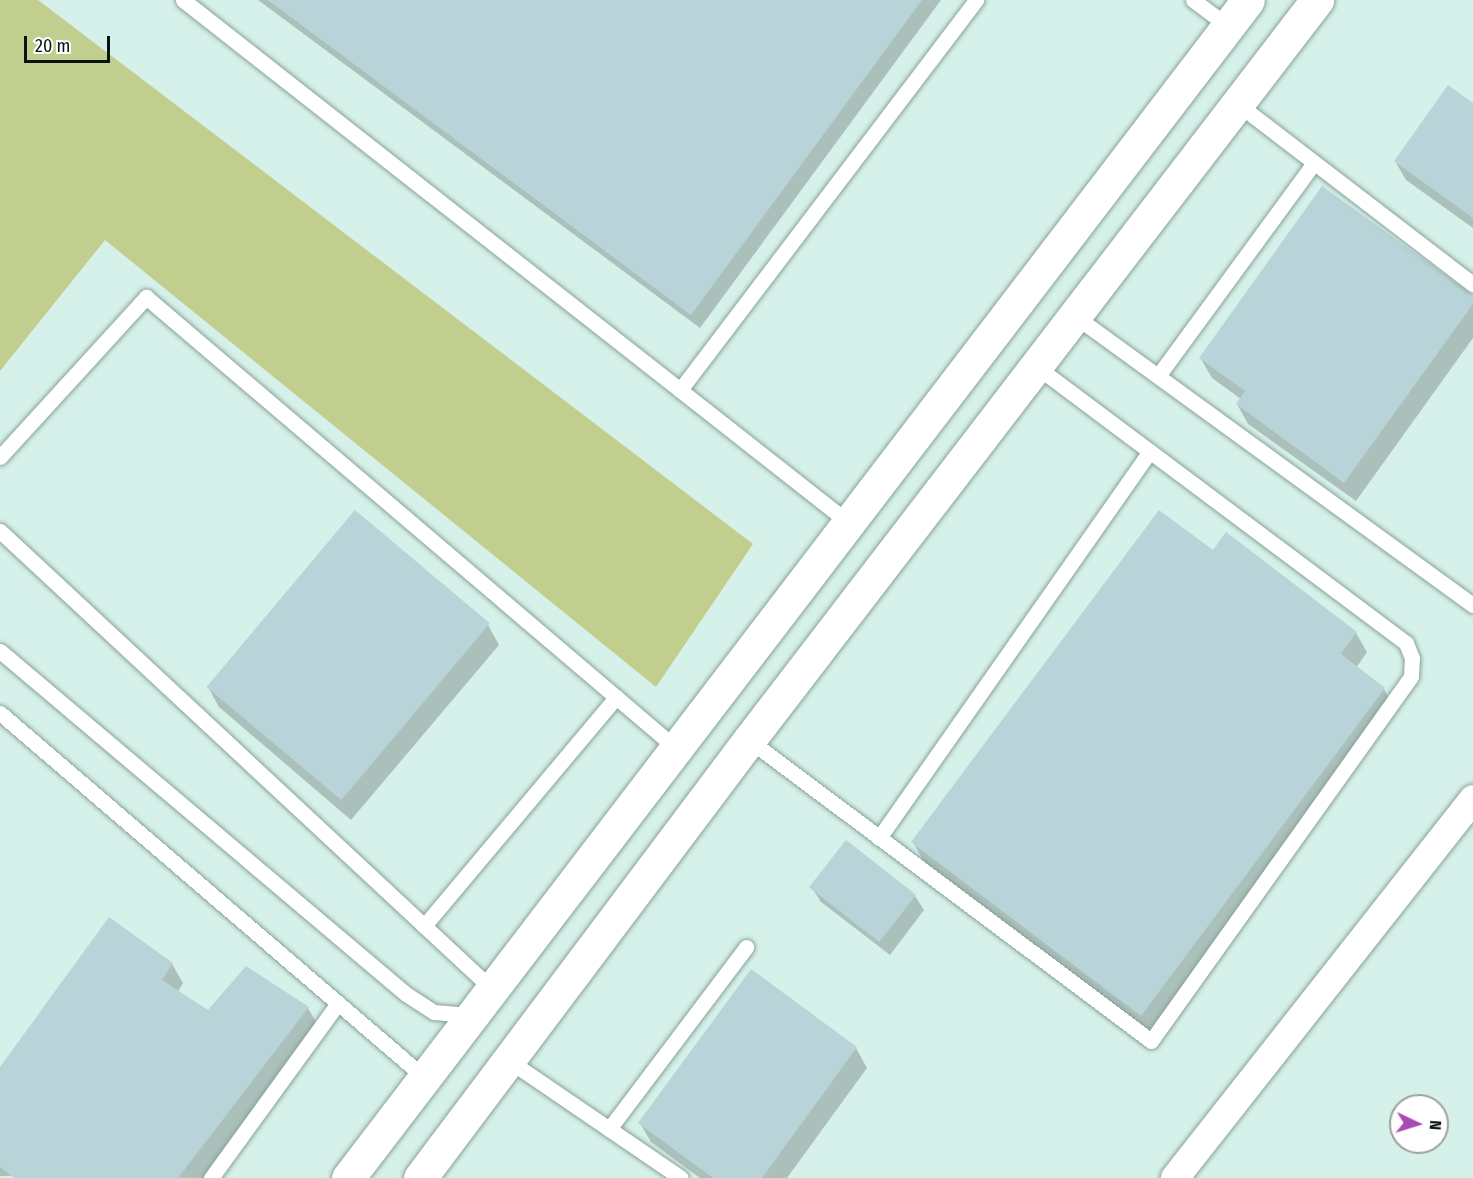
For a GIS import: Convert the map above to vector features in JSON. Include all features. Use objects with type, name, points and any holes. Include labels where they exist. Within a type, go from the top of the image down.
[{"type":"main road","points":[[348,1178],[1248,0]]},
{"type":"main road","points":[[420,1178],[749,740],[1317,0]]},
{"type":"street","points":[[1175,1178],[1473,799]]},
{"type":"lane","points":[[183,0],[848,522]]},
{"type":"lane","points":[[680,390],[976,0]]},
{"type":"lane","points":[[1193,0],[1228,26]]},
{"type":"lane","points":[[1238,104],[1473,284]]},
{"type":"lane","points":[[1158,376],[1314,163]]},
{"type":"lane","points":[[0,457],[146,297],[676,748]]},
{"type":"lane","points":[[1075,316],[1473,605]]},
{"type":"lane","points":[[749,740],[1151,1041],[1411,676],[1412,658],[1406,643],[1036,366]]},
{"type":"lane","points":[[879,838],[1150,451]]},
{"type":"lane","points":[[0,531],[492,989]]},
{"type":"lane","points":[[0,651],[406,994],[434,1012],[472,1015]]},
{"type":"lane","points":[[424,926],[616,697]]},
{"type":"lane","points":[[0,713],[424,1077]]},
{"type":"lane","points":[[609,1129],[746,946]]},
{"type":"lane","points":[[211,1178],[338,1003]]},
{"type":"lane","points":[[508,1060],[681,1178]]},
{"type":"green space","points":[[0,0],[38,0],[753,544],[656,687],[105,240],[0,371]]},
{"type":"building","points":[[268,0],[922,0],[691,315]]},
{"type":"building","points":[[1448,85],[1473,103],[1473,218],[1394,161]]},
{"type":"building","points":[[1322,186],[1473,295],[1473,304],[1344,483],[1236,404],[1245,391],[1199,358]]},
{"type":"building","points":[[355,510],[490,623],[341,800],[207,687]]},
{"type":"building","points":[[1159,510],[1213,550],[1226,532],[1357,632],[1341,654],[1385,688],[1141,1016],[911,842]]},
{"type":"building","points":[[846,840],[916,895],[879,942],[809,887]]},
{"type":"building","points":[[109,917],[173,963],[162,980],[208,1010],[246,966],[309,1007],[178,1178],[14,1178],[0,1167],[0,1067]]},
{"type":"building","points":[[751,969],[857,1047],[762,1178],[713,1178],[638,1123]]}]
